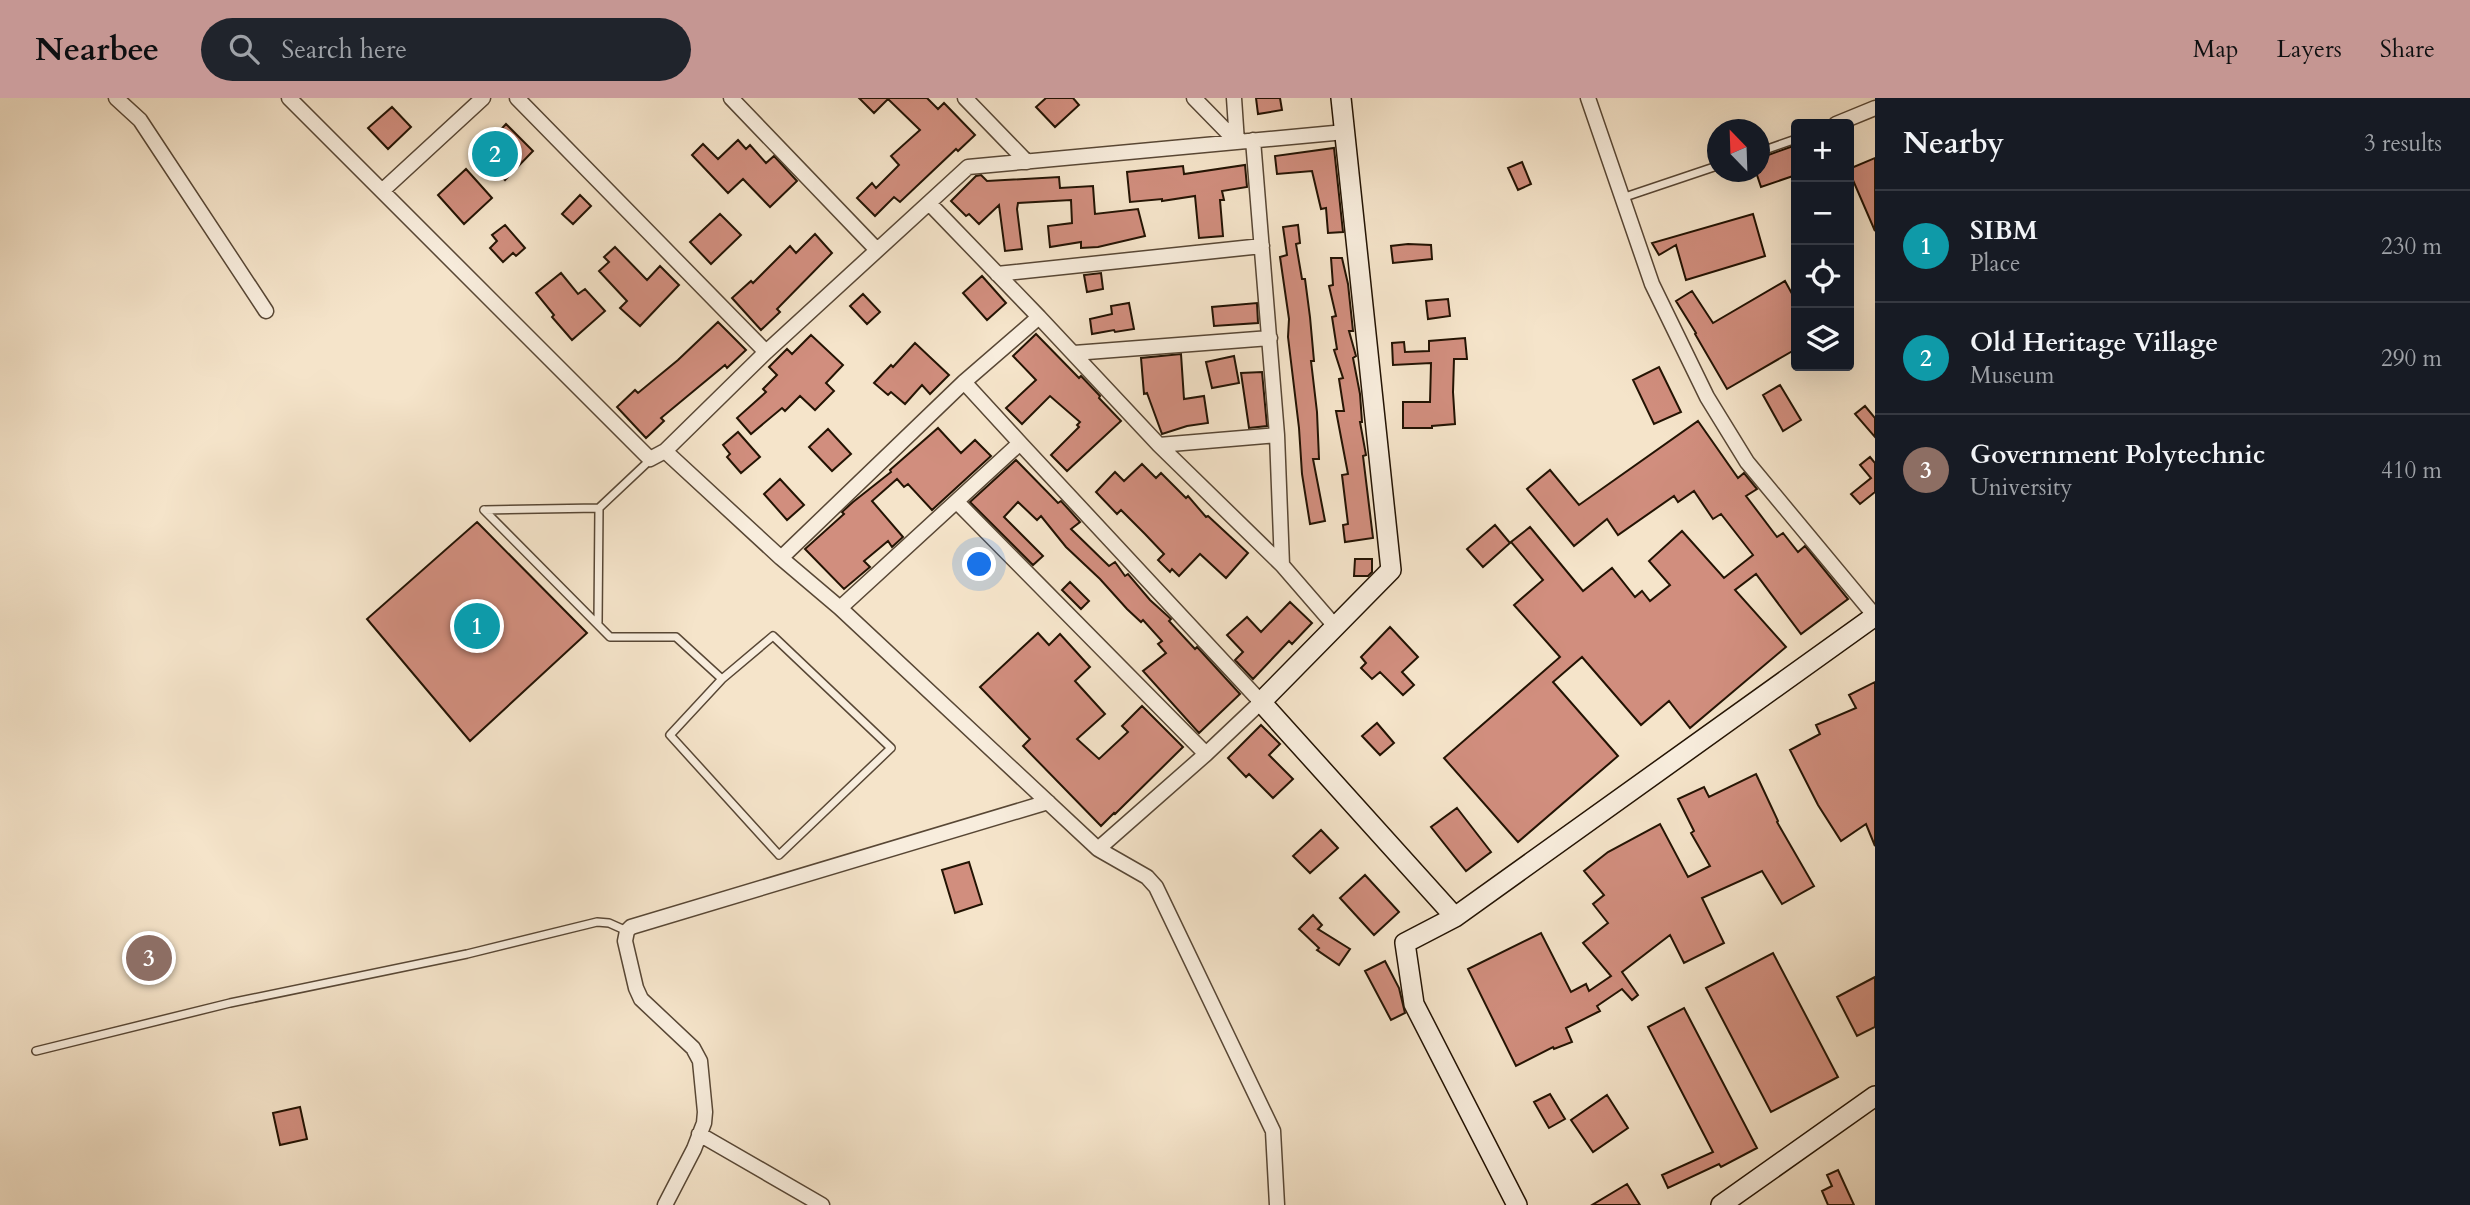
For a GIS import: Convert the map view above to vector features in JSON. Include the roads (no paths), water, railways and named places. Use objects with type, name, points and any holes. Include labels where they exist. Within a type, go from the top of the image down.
[{"type":"street","points":[[117,98],[140,120],[266,311]]},
{"type":"street","points":[[289,98],[650,459],[665,451],[766,352],[968,167],[1345,132]]},
{"type":"street","points":[[382,191],[483,98]]},
{"type":"street","points":[[517,98],[766,352]]},
{"type":"street","points":[[731,98],[877,250]]},
{"type":"street","points":[[965,98],[1027,162]]},
{"type":"street","points":[[1194,98],[1237,142]]},
{"type":"street","points":[[1234,98],[1237,142]]},
{"type":"street","points":[[1098,849],[1261,702],[1391,569],[1341,98]]},
{"type":"street","points":[[1517,1205],[1414,1004],[1405,943],[1455,917],[1875,616],[1747,462],[1707,397],[1652,284],[1588,98]]},
{"type":"street","points":[[1848,119],[1875,108]]},
{"type":"street","points":[[1253,140],[1278,435],[1282,565]]},
{"type":"street","points":[[929,203],[1159,445],[1282,565],[1334,625]]},
{"type":"street","points":[[997,274],[1262,246]]},
{"type":"street","points":[[781,558],[964,383],[1039,317]]},
{"type":"street","points":[[1074,353],[1270,338]]},
{"type":"street","points":[[964,383],[1261,702],[1455,917]]},
{"type":"street","points":[[1159,445],[1278,435]]},
{"type":"street","points":[[840,608],[1020,443]]},
{"type":"street","points":[[665,451],[781,558],[840,608],[1098,849],[1147,877],[1156,887],[1273,1131],[1277,1205]]},
{"type":"street","points":[[957,502],[1206,754]]},
{"type":"street","points":[[665,1205],[699,1134],[705,1112],[700,1061],[693,1048],[641,999],[625,941],[631,926],[1048,802]]},
{"type":"street","points":[[1721,1205],[1875,1096]]},
{"type":"street","points":[[699,1134],[822,1205]]},
{"type":"lane","points":[[1770,148],[1791,141]]},
{"type":"lane","points":[[1622,198],[1707,169]]},
{"type":"lane","points":[[650,459],[599,508],[484,510],[610,637],[676,637],[722,679]]},
{"type":"lane","points":[[598,622],[599,508]]},
{"type":"lane","points":[[773,636],[891,748],[779,855],[670,734],[722,679],[773,636]]},
{"type":"lane","points":[[36,1051],[230,1003],[467,954],[597,922],[609,923],[627,931]]},
{"type":"place","name":"Old Heritage Village","points":[[495,154]]},
{"type":"place","name":"SIBM","points":[[477,626]]},
{"type":"place","name":"Government Polytechnic","points":[[149,958]]}]
